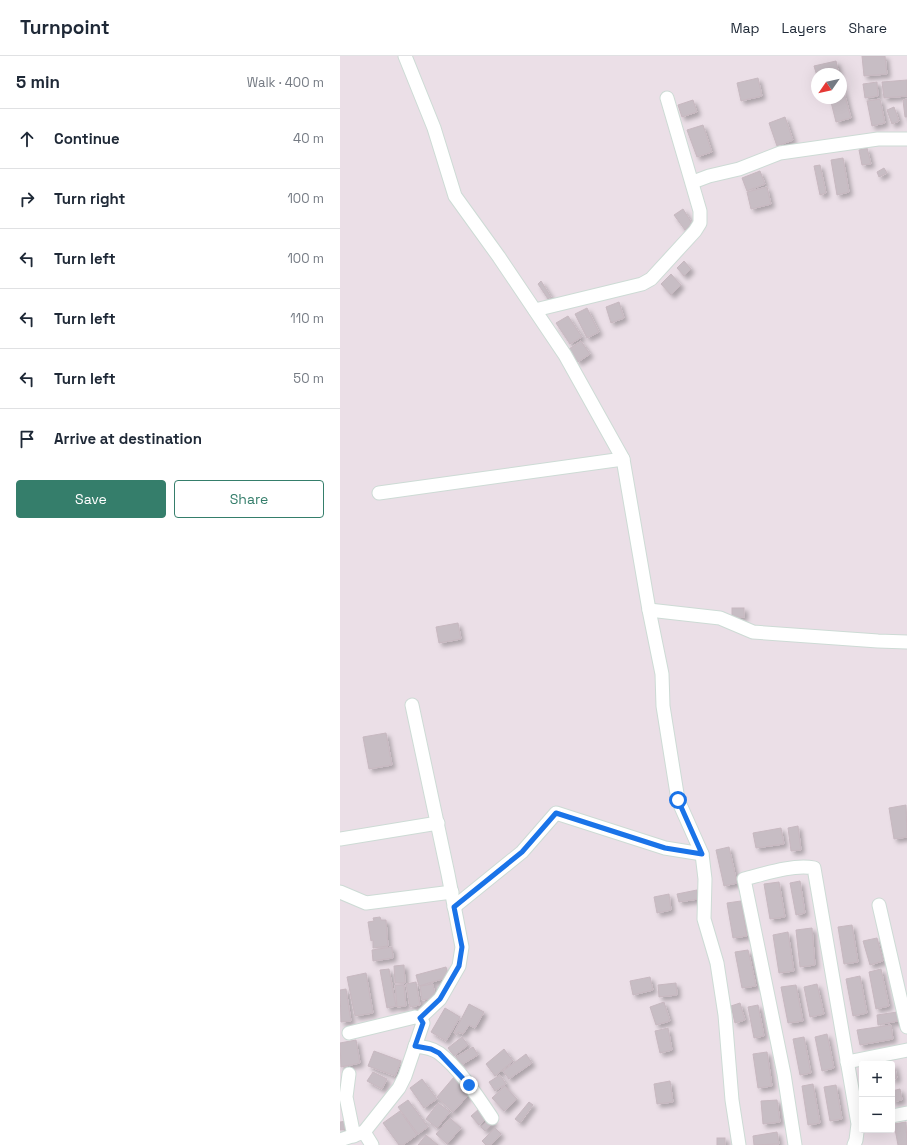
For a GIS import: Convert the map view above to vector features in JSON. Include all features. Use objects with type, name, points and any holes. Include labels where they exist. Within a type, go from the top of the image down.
[{"type":"street","points":[[405,56],[434,128],[455,196],[565,355],[623,459],[649,610],[662,674],[663,706],[678,800],[702,854],[705,879],[704,919],[717,963],[725,1015],[732,1100],[738,1145]]},
{"type":"street","points":[[535,310],[642,284],[651,279],[695,231],[700,223],[700,212],[693,182],[667,98]]},
{"type":"street","points":[[693,182],[709,176],[739,169],[780,153],[878,139],[907,138]]},
{"type":"street","points":[[378,493],[623,459]]},
{"type":"street","points":[[649,610],[720,618],[753,632],[907,642]]},
{"type":"street","points":[[412,705],[438,823],[462,947],[459,966],[440,999],[420,1018]]},
{"type":"street","points":[[454,907],[522,852],[556,813],[665,848],[702,854]]},
{"type":"street","points":[[340,839],[438,823]]},
{"type":"street","points":[[795,1145],[784,1074],[744,879],[766,873],[805,866],[814,868],[847,1062],[859,1118]]},
{"type":"street","points":[[340,892],[366,903],[452,892]]},
{"type":"street","points":[[879,905],[907,1027]]},
{"type":"street","points":[[349,1033],[415,1017],[420,1018]]},
{"type":"street","points":[[340,1140],[359,1134],[399,1088],[405,1076],[423,1023],[420,1018]]},
{"type":"street","points":[[415,1046],[431,1049],[443,1056],[469,1085],[492,1118]]},
{"type":"street","points":[[847,1062],[907,1050]]},
{"type":"street","points":[[349,1074],[346,1096],[359,1134],[372,1145]]},
{"type":"street","points":[[895,1115],[907,1113]]},
{"type":"street","points":[[854,1145],[859,1127]]},
{"type":"building","points":[[862,56],[885,56],[887,74],[864,76]]},
{"type":"building","points":[[836,61],[838,68],[815,68],[814,66]]},
{"type":"building","points":[[758,78],[762,96],[741,101],[737,83]]},
{"type":"building","points":[[907,80],[907,96],[884,98],[882,82]]},
{"type":"building","points":[[877,82],[878,96],[865,98],[863,84]]},
{"type":"building","points":[[880,99],[885,123],[872,126],[867,101]]},
{"type":"building","points":[[907,99],[907,117],[905,117],[903,100]]},
{"type":"building","points":[[693,100],[697,112],[682,117],[678,105]]},
{"type":"building","points":[[847,103],[851,118],[836,122],[832,104]]},
{"type":"building","points":[[894,107],[899,121],[892,124],[887,110]]},
{"type":"building","points":[[785,117],[793,140],[777,146],[769,123]]},
{"type":"building","points":[[703,125],[712,152],[697,157],[687,130]]},
{"type":"building","points":[[867,148],[871,164],[862,165],[859,150]]},
{"type":"building","points":[[843,158],[849,192],[837,195],[831,160]]},
{"type":"building","points":[[820,165],[826,193],[820,195],[814,166]]},
{"type":"building","points":[[884,168],[887,173],[879,177],[877,172]]},
{"type":"building","points":[[760,171],[765,184],[747,191],[742,178]]},
{"type":"building","points":[[767,187],[771,204],[751,209],[747,192]]},
{"type":"building","points":[[683,209],[693,225],[685,230],[674,215]]},
{"type":"building","points":[[684,261],[691,269],[684,276],[677,268]]},
{"type":"building","points":[[671,274],[681,285],[671,295],[661,284]]},
{"type":"building","points":[[541,281],[551,297],[548,299],[538,284]]},
{"type":"building","points":[[619,302],[624,318],[611,323],[606,307]]},
{"type":"building","points":[[587,308],[599,332],[587,338],[575,314]]},
{"type":"building","points":[[568,316],[582,337],[570,344],[556,323]]},
{"type":"building","points":[[581,341],[590,354],[578,362],[569,349]]},
{"type":"building","points":[[732,608],[744,608],[744,617],[732,617]]},
{"type":"building","points":[[458,623],[461,639],[439,643],[436,627]]},
{"type":"building","points":[[386,733],[392,765],[369,769],[363,737]]},
{"type":"building","points":[[906,805],[907,837],[894,839],[889,808]]},
{"type":"building","points":[[798,826],[801,850],[791,851],[788,828]]},
{"type":"building","points":[[781,828],[784,844],[756,848],[753,833]]},
{"type":"building","points":[[729,847],[737,883],[724,886],[716,850]]},
{"type":"building","points":[[800,881],[805,913],[796,915],[790,883]]},
{"type":"building","points":[[779,882],[785,917],[770,919],[764,884]]},
{"type":"building","points":[[697,890],[698,899],[679,902],[677,894]]},
{"type":"building","points":[[669,894],[671,910],[657,913],[654,897]]},
{"type":"building","points":[[741,901],[747,936],[733,938],[727,903]]},
{"type":"building","points":[[380,917],[381,920],[386,920],[388,946],[373,948],[373,940],[371,941],[368,922],[374,921],[373,918]]},
{"type":"building","points":[[852,925],[858,962],[844,964],[838,927]]},
{"type":"building","points":[[812,928],[815,965],[800,967],[796,930]]},
{"type":"building","points":[[788,932],[794,971],[779,973],[773,935]]},
{"type":"building","points":[[877,938],[883,961],[870,965],[863,941]]},
{"type":"building","points":[[392,947],[393,958],[373,961],[372,950]]},
{"type":"building","points":[[748,950],[756,986],[742,988],[735,952]]},
{"type":"building","points":[[404,965],[405,983],[395,983],[394,966]]},
{"type":"building","points":[[446,967],[449,977],[419,986],[416,975]]},
{"type":"building","points":[[389,969],[396,1006],[387,1008],[380,970]]},
{"type":"building","points":[[881,969],[889,1006],[876,1009],[869,972]]},
{"type":"building","points":[[366,973],[373,1013],[355,1016],[347,977]]},
{"type":"building","points":[[860,976],[867,1013],[853,1016],[846,979]]},
{"type":"building","points":[[650,977],[653,990],[633,995],[630,981]]},
{"type":"building","points":[[416,982],[420,1005],[410,1007],[406,984]]},
{"type":"building","points":[[676,983],[677,995],[659,997],[658,985]]},
{"type":"building","points":[[433,984],[435,998],[422,1000],[420,986]]},
{"type":"building","points":[[817,984],[824,1014],[810,1017],[804,987]]},
{"type":"building","points":[[395,985],[404,985],[406,1006],[397,1007]]},
{"type":"building","points":[[796,985],[803,1021],[788,1023],[781,987]]},
{"type":"building","points":[[346,989],[351,1021],[341,1022],[340,990]]},
{"type":"building","points":[[664,1002],[670,1021],[656,1025],[650,1007]]},
{"type":"building","points":[[740,1003],[745,1020],[735,1023],[731,1006]]},
{"type":"building","points":[[469,1004],[484,1012],[475,1028],[469,1025],[463,1034],[458,1032],[457,1035],[454,1033]]},
{"type":"building","points":[[758,1005],[764,1036],[754,1038],[748,1007]]},
{"type":"building","points":[[445,1008],[460,1017],[446,1041],[431,1032]]},
{"type":"building","points":[[897,1012],[898,1021],[878,1025],[877,1015]]},
{"type":"building","points":[[891,1025],[893,1039],[860,1045],[857,1030]]},
{"type":"building","points":[[668,1028],[672,1050],[660,1053],[655,1031]]},
{"type":"building","points":[[827,1034],[834,1068],[822,1071],[815,1037]]},
{"type":"building","points":[[462,1037],[468,1045],[454,1056],[448,1048]]},
{"type":"building","points":[[804,1037],[811,1073],[800,1075],[793,1039]]},
{"type":"building","points":[[356,1040],[360,1063],[341,1067],[340,1043]]},
{"type":"building","points":[[473,1047],[478,1055],[461,1065],[456,1057]]},
{"type":"building","points":[[504,1049],[513,1061],[495,1076],[486,1064]]},
{"type":"building","points":[[374,1051],[401,1061],[395,1076],[368,1066]]},
{"type":"building","points":[[767,1052],[772,1086],[758,1088],[753,1054]]},
{"type":"building","points":[[526,1054],[532,1063],[509,1079],[503,1071]]},
{"type":"building","points":[[895,1069],[897,1078],[895,1079]]},
{"type":"building","points":[[373,1072],[387,1079],[382,1089],[367,1081]]},
{"type":"building","points":[[500,1075],[506,1084],[495,1091],[489,1082]]},
{"type":"building","points":[[454,1077],[471,1092],[453,1112],[437,1097]]},
{"type":"building","points":[[422,1079],[437,1099],[424,1108],[410,1088]]},
{"type":"building","points":[[670,1081],[673,1102],[657,1104],[654,1084]]},
{"type":"building","points":[[813,1084],[820,1123],[808,1125],[802,1086]]},
{"type":"building","points":[[836,1085],[842,1119],[830,1121],[824,1087]]},
{"type":"building","points":[[505,1086],[517,1099],[504,1111],[492,1098]]},
{"type":"building","points":[[900,1089],[902,1100],[895,1101],[895,1090]]},
{"type":"building","points":[[408,1100],[428,1127],[418,1134],[398,1107]]},
{"type":"building","points":[[777,1100],[780,1122],[763,1124],[761,1101]]},
{"type":"building","points":[[529,1102],[533,1105],[520,1123],[515,1119]]},
{"type":"building","points":[[438,1103],[450,1112],[437,1128],[426,1119]]},
{"type":"building","points":[[479,1109],[487,1118],[479,1125],[471,1116]]},
{"type":"building","points":[[400,1111],[417,1135],[403,1145],[399,1145],[383,1123]]},
{"type":"building","points":[[450,1118],[461,1128],[447,1144],[436,1134]]},
{"type":"building","points":[[490,1118],[494,1122],[485,1131],[481,1127]]},
{"type":"building","points":[[348,1121],[349,1129],[340,1130],[340,1122]]},
{"type":"building","points":[[906,1122],[907,1145],[898,1145],[895,1124]]},
{"type":"building","points":[[495,1128],[501,1134],[491,1145],[486,1145],[482,1141]]},
{"type":"building","points":[[777,1132],[779,1144],[754,1145],[753,1136]]},
{"type":"building","points":[[426,1135],[438,1145],[418,1145]]},
{"type":"building","points":[[717,1138],[725,1138],[725,1145],[717,1145]]},
{"type":"route","points":[[469,1085],[451,1064],[439,1053],[431,1049],[415,1046],[423,1023],[420,1018],[440,999],[459,966],[462,947],[454,907],[522,852],[556,813],[665,848],[702,854],[678,800]]}]
